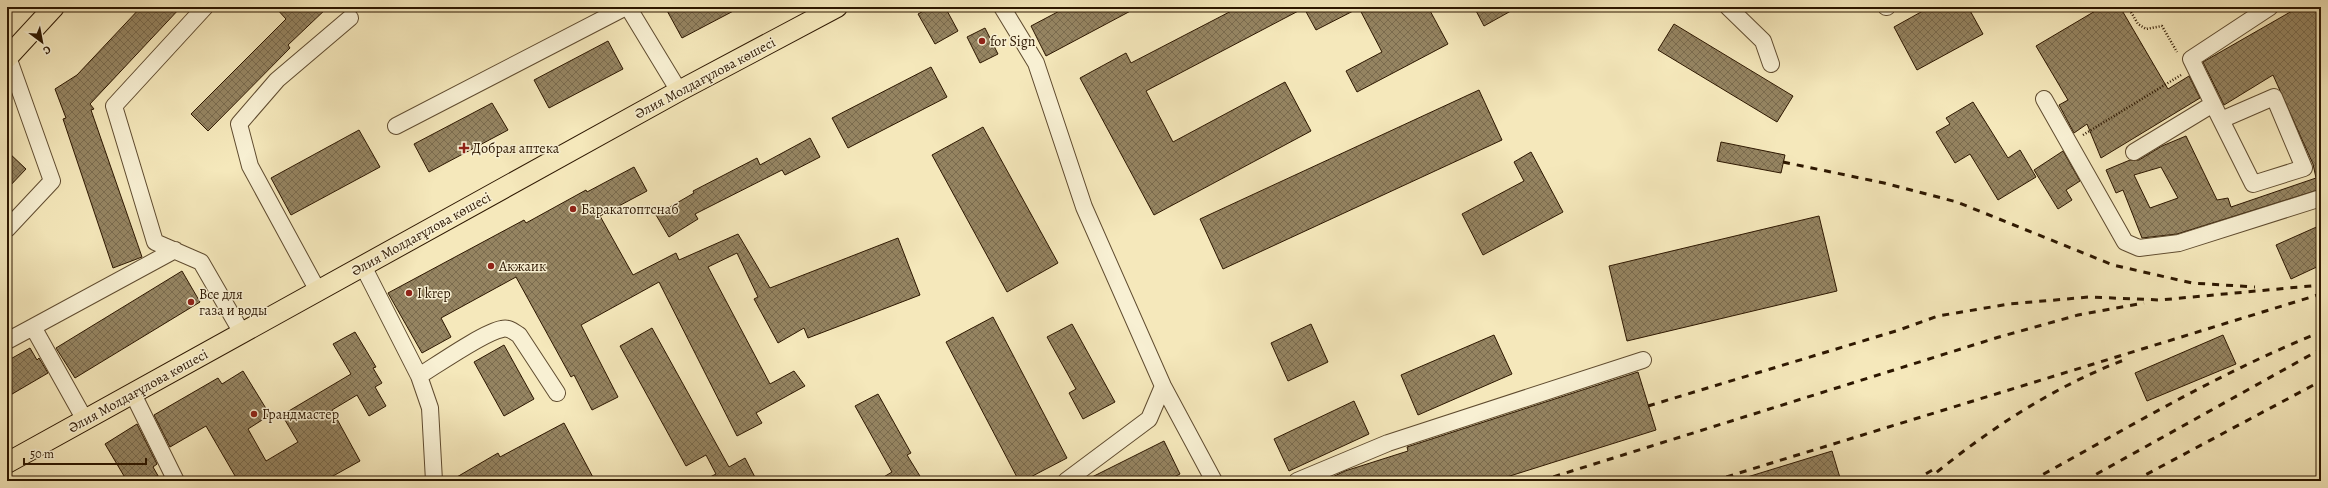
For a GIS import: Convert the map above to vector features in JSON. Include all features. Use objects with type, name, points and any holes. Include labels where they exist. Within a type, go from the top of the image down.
[{"type":"main road","points":[[7,57],[54,7]]},
{"type":"main road","name":"Әлия Молдағұлова көшесі","points":[[7,463],[679,91],[835,8]]},
{"type":"street","points":[[205,7],[114,106],[155,242],[201,262],[242,333]]},
{"type":"street","points":[[396,126],[627,7],[679,91]]},
{"type":"street","points":[[1002,7],[1036,63],[1084,207],[1163,386],[1214,481]]},
{"type":"street","points":[[1728,7],[1763,41],[1771,64]]},
{"type":"street","points":[[2221,120],[2274,97],[2304,168],[2253,184],[2221,120],[2213,104],[2192,69],[2191,59],[2270,7]]},
{"type":"street","points":[[318,291],[250,166],[239,124],[277,80],[350,18]]},
{"type":"street","points":[[7,57],[52,181],[7,230]]},
{"type":"street","points":[[2044,100],[2070,143],[2125,242],[2139,248],[2179,243],[2321,198]]},
{"type":"street","points":[[2134,152],[2213,104]]},
{"type":"street","points":[[7,341],[175,250]]},
{"type":"street","points":[[363,266],[418,376],[430,408],[434,481]]},
{"type":"street","points":[[33,327],[85,420]]},
{"type":"street","points":[[418,376],[503,328],[512,330],[519,335],[557,393]]},
{"type":"street","points":[[1297,481],[1388,443],[1643,360]]},
{"type":"street","points":[[1066,481],[1149,419],[1163,386]]},
{"type":"street","points":[[133,394],[176,481]]},
{"type":"path","points":[[2070,143],[2192,69],[2162,26],[2146,29],[2138,24],[2128,7]]},
{"type":"building","points":[[141,7],[181,7],[90,104],[94,109],[91,110],[142,257],[113,268],[63,119],[66,118],[55,89],[77,75]]},
{"type":"building","points":[[275,7],[328,7],[288,45],[290,48],[208,131],[191,114],[286,19]]},
{"type":"building","points":[[665,7],[741,7],[682,38]]},
{"type":"building","points":[[931,7],[945,7],[958,31],[935,44],[918,14]]},
{"type":"building","points":[[1067,7],[1138,7],[1046,56],[1031,26]]},
{"type":"building","points":[[1239,7],[1428,7],[1448,44],[1357,92],[1346,71],[1382,52],[1359,8],[1316,30],[1304,8],[1146,91],[1173,142],[1285,82],[1311,131],[1154,215],[1080,78],[1126,53],[1131,63]]},
{"type":"building","points":[[1474,7],[1518,7],[1484,26]]},
{"type":"building","points":[[1930,7],[1968,7],[1983,34],[1917,70],[1894,27]]},
{"type":"building","points":[[2102,7],[2120,7],[2168,89],[2189,76],[2200,98],[2101,158],[2087,124],[2074,133],[2059,105],[2068,100],[2036,46]]},
{"type":"building","points":[[2299,7],[2313,7],[2321,18],[2321,189],[2177,234],[2142,238],[2123,190],[2116,193],[2106,170],[2130,160],[2139,160],[2162,146],[2186,136],[2217,200],[2228,198],[2231,207],[2316,178],[2313,164],[2273,75],[2224,105],[2203,62]],"holes":[[[2161,167],[2178,198],[2150,208],[2134,175]]]},
{"type":"building","points":[[1674,24],[1793,96],[1777,122],[1658,50]]},
{"type":"building","points":[[985,28],[998,54],[980,63],[967,37]]},
{"type":"building","points":[[608,41],[623,69],[549,108],[534,80]]},
{"type":"building","points":[[931,67],[947,97],[848,148],[832,118]]},
{"type":"building","points":[[1479,90],[1502,140],[1223,269],[1200,219]]},
{"type":"building","points":[[1973,102],[2008,158],[2020,150],[2036,177],[1998,200],[1970,154],[1955,163],[1936,132],[1950,124],[1946,118]]},
{"type":"building","points":[[492,103],[508,130],[429,172],[414,144]]},
{"type":"building","points":[[983,127],[1058,263],[1007,292],[932,155]]},
{"type":"building","points":[[359,130],[380,167],[291,215],[271,178]]},
{"type":"building","points":[[810,138],[820,157],[785,175],[782,170],[695,214],[698,219],[669,237],[656,215],[694,193],[693,191],[757,158],[760,165]]},
{"type":"building","points":[[1721,142],[1785,155],[1781,173],[1717,161]]},
{"type":"building","points":[[7,151],[26,169],[7,189]]},
{"type":"building","points":[[2063,151],[2080,181],[2066,190],[2072,200],[2058,209],[2034,170]]},
{"type":"building","points":[[1531,152],[1563,212],[1483,255],[1462,214],[1524,181],[1514,162]]},
{"type":"building","points":[[634,167],[647,191],[600,216],[633,275],[676,253],[679,260],[738,234],[770,288],[898,238],[920,295],[808,338],[804,328],[778,343],[754,299],[758,297],[737,253],[708,267],[770,384],[794,371],[805,386],[756,413],[762,423],[737,436],[659,282],[581,325],[618,397],[592,410],[574,375],[571,377],[516,277],[441,318],[451,337],[422,353],[388,293],[524,220],[526,223],[586,190],[587,192]]},
{"type":"building","points":[[1819,216],[1837,291],[1627,341],[1609,266]]},
{"type":"building","points":[[2321,225],[2321,265],[2291,279],[2276,245]]},
{"type":"building","points":[[182,271],[200,302],[75,378],[56,348]]},
{"type":"building","points":[[993,317],[1067,458],[1023,481],[1019,481],[946,342]]},
{"type":"building","points":[[1072,324],[1115,402],[1083,419],[1069,393],[1076,389],[1047,337]]},
{"type":"building","points":[[1311,324],[1328,362],[1288,381],[1271,343]]},
{"type":"building","points":[[652,328],[729,467],[745,458],[757,481],[702,481],[716,474],[706,455],[686,466],[620,346]]},
{"type":"building","points":[[355,332],[376,367],[373,368],[382,383],[375,387],[386,406],[369,416],[357,395],[332,410],[360,461],[324,481],[238,481],[206,426],[170,447],[154,415],[218,378],[222,384],[243,371],[270,415],[248,429],[266,461],[298,442],[282,415],[351,374],[333,344]]},
{"type":"building","points":[[1494,335],[1512,374],[1418,415],[1401,375]]},
{"type":"building","points":[[2223,335],[2236,364],[2147,401],[2135,373]]},
{"type":"building","points":[[504,345],[534,399],[504,416],[474,362]]},
{"type":"building","points":[[30,348],[37,360],[39,358],[48,373],[7,397],[7,361]]},
{"type":"building","points":[[1638,372],[1656,430],[1494,481],[1324,481],[1345,471],[1408,451],[1407,447]]},
{"type":"building","points":[[878,394],[911,453],[907,455],[923,481],[877,481],[892,472],[855,406]]},
{"type":"building","points":[[1354,401],[1369,434],[1289,471],[1274,439]]},
{"type":"building","points":[[564,423],[595,481],[450,481],[498,453],[500,457]]},
{"type":"building","points":[[137,424],[157,464],[153,467],[161,481],[127,481],[105,444]]},
{"type":"building","points":[[1164,441],[1180,474],[1166,481],[1084,481]]},
{"type":"building","points":[[1832,451],[1841,481],[1744,481],[1744,478]]},
{"type":"railway","points":[[1783,162],[1884,183],[1957,202],[2113,265],[2192,283],[2255,287]]},
{"type":"railway","points":[[1648,406],[1899,330],[1938,316],[2009,304],[2089,297],[2160,300],[2321,285]]},
{"type":"railway","points":[[1713,481],[2321,294]]},
{"type":"railway","points":[[1540,481],[1999,337],[2078,315],[2144,303]]},
{"type":"railway","points":[[2031,481],[2210,383],[2246,365],[2321,332]]},
{"type":"railway","points":[[2084,481],[2321,349]]},
{"type":"railway","points":[[1926,481],[1972,445],[2020,412],[2045,397],[2097,371],[2124,360]]},
{"type":"railway","points":[[2134,481],[2321,381]]},
{"type":"railway","points":[[1914,481],[1934,469]]},
{"type":"place","name":"for Sign","points":[[982,41]]},
{"type":"place","name":"Добрая аптека","points":[[464,148]]},
{"type":"place","name":"Баракатоптснаб","points":[[573,209]]},
{"type":"place","name":"Акжаик","points":[[491,266]]},
{"type":"place","name":"I krep","points":[[409,293]]},
{"type":"place","name":"Все для газа и воды","points":[[191,302]]},
{"type":"place","name":"Грандмастер","points":[[254,414]]}]
